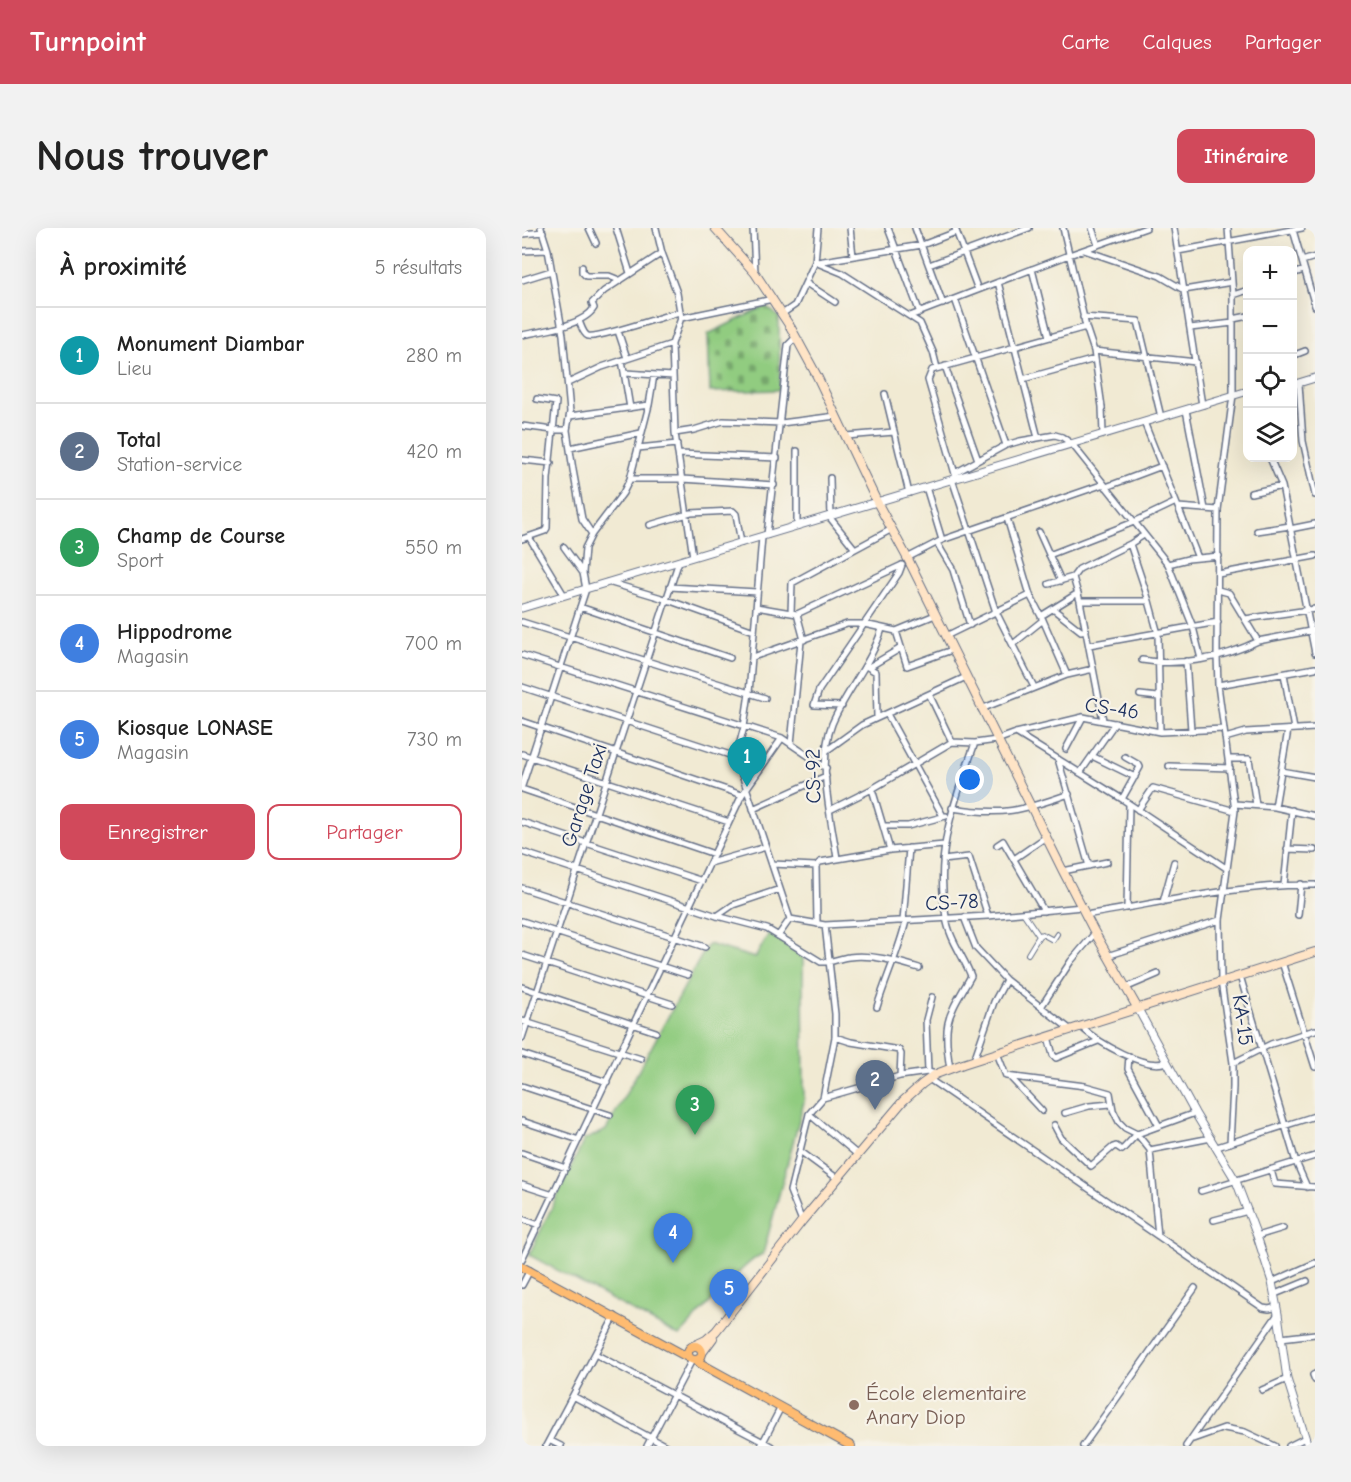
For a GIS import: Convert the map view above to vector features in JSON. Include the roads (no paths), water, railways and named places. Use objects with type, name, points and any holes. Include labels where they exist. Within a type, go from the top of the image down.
[{"type":"main road","points":[[715,228],[755,273],[796,337],[1083,911],[1138,1009]]},
{"type":"main road","points":[[696,1357],[802,1221],[903,1101],[931,1075],[1315,952]]},
{"type":"main road","points":[[526,1268],[669,1346],[696,1357],[717,1374],[851,1446]]},
{"type":"main road","points":[[669,1346],[692,1347],[706,1340],[716,1331]]},
{"type":"main road","points":[[692,1347],[688,1354],[696,1357]]},
{"type":"street","points":[[589,228],[596,243]]},
{"type":"street","points":[[616,228],[630,273]]},
{"type":"street","points":[[656,228],[662,253],[677,293],[681,318],[672,344],[675,433],[685,515],[693,557]]},
{"type":"street","points":[[753,228],[755,273]]},
{"type":"street","points":[[782,314],[795,305],[815,262],[818,228]]},
{"type":"street","points":[[850,228],[853,256]]},
{"type":"street","points":[[888,228],[920,313]]},
{"type":"street","points":[[915,228],[943,304]]},
{"type":"street","points":[[929,265],[1029,228]]},
{"type":"street","points":[[1063,228],[1083,317],[1094,351],[1102,407],[1103,434]]},
{"type":"street","points":[[1092,228],[1098,245]]},
{"type":"street","points":[[910,316],[1098,245],[1127,231],[1146,228]]},
{"type":"street","points":[[1174,228],[1202,405]]},
{"type":"street","name":"KA-15","points":[[1228,228],[1233,295],[1233,395],[1218,510],[1217,656],[1218,685],[1235,808],[1220,920],[1221,981],[1233,1063],[1230,1143]]},
{"type":"street","points":[[1178,251],[1302,228]]},
{"type":"street","points":[[1293,229],[1304,270],[1312,287],[1315,306]]},
{"type":"street","points":[[522,234],[542,230],[548,250],[562,326],[570,416],[567,429],[582,519],[592,534]]},
{"type":"street","points":[[815,262],[922,245],[956,230],[978,290]]},
{"type":"street","points":[[522,251],[548,250]]},
{"type":"street","points":[[1084,250],[1160,276],[1184,290],[1232,282]]},
{"type":"street","points":[[522,335],[579,321],[592,312],[594,308],[592,303],[619,280],[662,253]]},
{"type":"street","points":[[1302,261],[1315,257]]},
{"type":"street","points":[[815,262],[843,273],[910,316],[923,327],[937,368]]},
{"type":"street","points":[[582,267],[582,272],[586,276],[609,276],[619,280]]},
{"type":"street","points":[[1032,269],[1049,337]]},
{"type":"street","points":[[1297,273],[1304,270]]},
{"type":"street","points":[[522,280],[551,271]]},
{"type":"street","points":[[998,282],[1038,438]]},
{"type":"street","points":[[806,283],[835,302]]},
{"type":"street","points":[[1233,295],[1243,292]]},
{"type":"street","points":[[681,318],[773,299]]},
{"type":"street","points":[[955,299],[1006,445]]},
{"type":"street","points":[[579,321],[586,335],[590,337],[680,312]]},
{"type":"street","points":[[1083,317],[1136,320],[1161,417]]},
{"type":"street","points":[[1190,328],[1243,318]]},
{"type":"street","points":[[1034,687],[996,612],[969,531],[928,380],[930,373],[937,368],[1086,327]]},
{"type":"street","points":[[618,331],[625,359],[630,408]]},
{"type":"street","points":[[778,936],[790,919],[736,757],[744,727],[749,693],[757,592],[774,484],[788,345],[796,337]]},
{"type":"street","points":[[568,383],[625,359],[672,344]]},
{"type":"street","points":[[1094,351],[1196,362]]},
{"type":"street","points":[[1297,354],[1305,351]]},
{"type":"street","points":[[1023,379],[1095,358]]},
{"type":"street","points":[[945,366],[978,460]]},
{"type":"street","points":[[625,373],[673,376]]},
{"type":"street","points":[[654,375],[649,405],[630,479],[585,548],[583,573],[586,589],[522,787],[714,854]]},
{"type":"street","points":[[1297,384],[1315,378]]},
{"type":"street","points":[[523,605],[564,596],[1243,392]]},
{"type":"street","points":[[1297,392],[1303,441],[1315,495]]},
{"type":"street","points":[[885,394],[909,492]]},
{"type":"street","points":[[522,539],[547,530],[548,479],[556,402],[537,399]]},
{"type":"street","points":[[570,416],[649,405]]},
{"type":"street","points":[[1185,410],[1205,509]]},
{"type":"street","points":[[675,433],[723,421],[781,423],[836,416]]},
{"type":"street","points":[[1144,422],[1198,558]]},
{"type":"street","points":[[522,426],[553,430],[567,429]]},
{"type":"street","points":[[846,436],[894,432]]},
{"type":"street","points":[[570,448],[641,434]]},
{"type":"street","points":[[955,477],[978,460],[1006,445],[1055,435],[1072,444],[1168,564],[1193,627],[1202,659]]},
{"type":"street","points":[[638,448],[677,444]]},
{"type":"street","points":[[797,452],[797,526]]},
{"type":"street","points":[[679,454],[777,458]]},
{"type":"street","points":[[522,460],[551,463]]},
{"type":"street","points":[[1272,462],[1282,486],[1313,631],[1315,653]]},
{"type":"street","points":[[756,607],[794,613],[906,561],[940,542],[1162,466]]},
{"type":"street","points":[[831,478],[830,516],[855,549]]},
{"type":"street","points":[[630,479],[682,479],[774,484]]},
{"type":"street","points":[[1251,493],[1282,486]]},
{"type":"street","points":[[926,487],[940,542],[953,570],[970,625]]},
{"type":"street","points":[[1049,555],[1177,504],[1218,510]]},
{"type":"street","points":[[650,525],[697,512],[733,512],[736,514],[741,543]]},
{"type":"street","points":[[1008,518],[1030,595],[1067,675]]},
{"type":"street","points":[[1257,531],[1315,524]]},
{"type":"street","points":[[791,744],[803,641],[794,613],[792,583],[892,529]]},
{"type":"street","points":[[1039,532],[1060,581]]},
{"type":"street","points":[[1049,584],[1074,577],[1079,569],[1144,535]]},
{"type":"street","points":[[529,537],[564,596]]},
{"type":"street","points":[[1130,544],[1158,633],[1160,732]]},
{"type":"street","points":[[564,547],[583,573]]},
{"type":"street","points":[[1168,564],[1219,556]]},
{"type":"street","points":[[1218,574],[1315,556]]},
{"type":"street","name":"Garage Taxi","points":[[522,1038],[525,1022],[547,963],[678,561]]},
{"type":"street","points":[[842,706],[814,705],[819,690],[906,561]]},
{"type":"street","points":[[1074,577],[1103,720]]},
{"type":"street","points":[[608,582],[665,599],[754,631]]},
{"type":"street","points":[[670,587],[757,592]]},
{"type":"street","points":[[1218,590],[1229,593],[1258,641]]},
{"type":"street","points":[[1012,645],[1053,609],[1078,593]]},
{"type":"street","points":[[946,636],[1030,595]]},
{"type":"street","points":[[1080,601],[1149,601]]},
{"type":"street","points":[[580,607],[730,657]]},
{"type":"street","points":[[1053,609],[1080,631],[1086,630]]},
{"type":"street","points":[[1245,619],[1315,609]]},
{"type":"street","points":[[753,657],[847,624],[864,624],[896,631],[935,615]]},
{"type":"street","points":[[522,622],[765,698]]},
{"type":"street","points":[[1089,645],[1218,622]]},
{"type":"street","name":"CS-92","points":[[837,858],[826,776],[826,751],[831,727],[867,666],[882,629]]},
{"type":"street","points":[[896,631],[907,666],[952,650]]},
{"type":"street","points":[[1142,660],[1159,663],[1202,659],[1258,641],[1313,631]]},
{"type":"street","points":[[877,718],[876,672],[867,666],[901,648]]},
{"type":"street","points":[[522,655],[782,738],[826,768]]},
{"type":"street","points":[[1186,661],[1191,730]]},
{"type":"street","points":[[1218,685],[1315,668]]},
{"type":"street","points":[[981,709],[1067,675],[1093,669]]},
{"type":"street","points":[[1275,807],[1291,729],[1284,674]]},
{"type":"street","points":[[826,751],[852,730],[966,677]]},
{"type":"street","points":[[522,687],[736,757]]},
{"type":"street","points":[[830,810],[872,789],[952,742],[929,694]]},
{"type":"street","points":[[1140,695],[1158,697]]},
{"type":"street","points":[[887,714],[943,816]]},
{"type":"street","points":[[1066,749],[1083,717]]},
{"type":"street","name":"CS-46","points":[[952,742],[975,743],[997,740],[1016,733],[1083,717],[1160,732],[1224,729]]},
{"type":"street","points":[[522,721],[742,795]]},
{"type":"street","points":[[1080,773],[1115,723]]},
{"type":"street","points":[[1226,738],[1246,732],[1315,728]]},
{"type":"street","points":[[1016,733],[1122,799],[1226,868]]},
{"type":"street","points":[[522,1260],[742,795],[782,738]]},
{"type":"street","points":[[950,1069],[946,1045],[948,1019],[957,998],[971,976],[946,918],[944,845],[952,808],[975,743]]},
{"type":"street","points":[[522,754],[729,822]]},
{"type":"street","points":[[1092,756],[1135,777]]},
{"type":"street","points":[[1122,799],[1140,766],[1125,757]]},
{"type":"street","points":[[1058,759],[1089,866]]},
{"type":"street","points":[[1228,759],[1249,759],[1256,805]]},
{"type":"street","points":[[1169,766],[1230,768]]},
{"type":"street","points":[[1281,771],[1315,777]]},
{"type":"street","points":[[753,809],[826,776]]},
{"type":"street","points":[[1138,810],[1153,788],[1235,808],[1256,805],[1315,816]]},
{"type":"street","points":[[872,789],[890,850]]},
{"type":"street","points":[[952,808],[984,813],[1012,812],[1069,794]]},
{"type":"street","points":[[1127,908],[1129,804]]},
{"type":"street","points":[[1284,885],[1292,810]]},
{"type":"street","points":[[883,826],[908,826],[950,815]]},
{"type":"street","points":[[522,822],[702,881]]},
{"type":"street","points":[[1014,859],[1046,837]]},
{"type":"street","points":[[997,845],[1003,841],[1044,911]]},
{"type":"street","points":[[772,864],[818,864],[837,858],[890,850],[944,845]]},
{"type":"street","points":[[710,863],[766,847]]},
{"type":"street","points":[[878,1007],[904,921],[909,848]]},
{"type":"street","points":[[1287,849],[1314,850]]},
{"type":"street","points":[[522,852],[717,916],[766,929],[813,959],[828,963],[849,957],[873,957],[919,968]]},
{"type":"street","points":[[944,860],[969,857],[988,916]]},
{"type":"street","points":[[1063,871],[1107,862]]},
{"type":"street","points":[[1163,902],[1174,862]]},
{"type":"street","points":[[817,924],[818,864]]},
{"type":"street","points":[[1298,915],[1301,884]]},
{"type":"street","name":"CS-78","points":[[790,919],[825,925],[1044,911],[1083,911],[1127,908],[1284,885],[1315,885]]},
{"type":"street","points":[[522,888],[705,947]]},
{"type":"street","points":[[717,916],[733,905],[780,889]]},
{"type":"street","points":[[1024,914],[1039,936]]},
{"type":"street","points":[[964,917],[976,948],[1006,980],[1071,1030]]},
{"type":"street","points":[[1107,956],[1220,920]]},
{"type":"street","points":[[522,921],[688,975]]},
{"type":"street","points":[[802,1221],[790,1191],[809,1114],[823,1098],[835,1037],[825,925]]},
{"type":"street","points":[[1041,1007],[1071,961],[1095,933]]},
{"type":"street","points":[[1028,954],[1039,936],[1042,934],[1053,940],[1057,934]]},
{"type":"street","points":[[522,955],[672,1004]]},
{"type":"street","points":[[1282,962],[1315,1067]]},
{"type":"street","points":[[1125,988],[1158,974]]},
{"type":"street","points":[[1240,976],[1296,1162],[1307,1186]]},
{"type":"street","points":[[974,1060],[994,1002],[1006,980]]},
{"type":"street","points":[[522,987],[656,1032]]},
{"type":"street","points":[[931,1075],[926,1020],[932,996]]},
{"type":"street","points":[[1138,1009],[1236,1181],[1248,1211],[1272,1282],[1287,1379],[1308,1446]]},
{"type":"street","points":[[525,1022],[641,1059]]},
{"type":"street","points":[[1081,1027],[1098,1041],[1129,1056],[1160,1065],[1167,1062]]},
{"type":"street","points":[[1233,1063],[1262,1049],[1315,1030]]},
{"type":"street","points":[[835,1037],[899,1050],[901,1054],[900,1076]]},
{"type":"street","points":[[1048,1037],[1056,1058],[1098,1041]]},
{"type":"street","points":[[997,1053],[1005,1074],[1042,1111]]},
{"type":"street","points":[[522,1054],[607,1082]]},
{"type":"street","points":[[1129,1056],[1128,1069],[1159,1126]]},
{"type":"street","points":[[823,1098],[900,1076],[931,1075],[1263,1308],[1278,1310]]},
{"type":"street","points":[[1010,1077],[1039,1079],[1110,1093],[1111,1104],[1119,1122],[1137,1134],[1150,1150],[1158,1236]]},
{"type":"street","points":[[522,1086],[610,1115]]},
{"type":"street","points":[[1065,1113],[1089,1106],[1111,1104]]},
{"type":"street","points":[[1054,1125],[1061,1138],[1092,1166],[1113,1147],[1116,1146],[1122,1150],[1137,1134],[1196,1113]]},
{"type":"street","points":[[809,1114],[858,1155]]},
{"type":"street","points":[[1217,1147],[1315,1116]]},
{"type":"street","points":[[522,1121],[579,1140]]},
{"type":"street","points":[[1150,1150],[1211,1137]]},
{"type":"street","points":[[800,1151],[838,1179]]},
{"type":"street","points":[[522,1153],[566,1168]]},
{"type":"street","points":[[1201,1191],[1315,1156]]},
{"type":"street","points":[[1271,1170],[1275,1184],[1315,1187]]},
{"type":"street","points":[[522,1185],[553,1196]]},
{"type":"street","points":[[1214,1220],[1248,1211]]},
{"type":"street","points":[[522,1219],[539,1225]]},
{"type":"street","points":[[1257,1236],[1283,1228]]},
{"type":"street","points":[[1272,1282],[1315,1263]]},
{"type":"street","points":[[522,1286],[526,1268]]},
{"type":"street","points":[[1275,1294],[1307,1281]]},
{"type":"street","points":[[1083,1446],[1195,1288]]},
{"type":"street","points":[[1186,1446],[1278,1310]]},
{"type":"street","points":[[546,1446],[615,1316]]},
{"type":"street","points":[[1281,1338],[1315,1334]]},
{"type":"street","points":[[595,1354],[762,1444],[771,1446]]},
{"type":"street","points":[[647,1446],[696,1357]]},
{"type":"street","points":[[1315,1374],[1315,1380]]},
{"type":"street","points":[[1262,1390],[1287,1379]]},
{"type":"street","points":[[573,1396],[666,1446]]},
{"type":"street","points":[[762,1444],[781,1407]]},
{"type":"street","points":[[1191,1439],[1224,1428],[1245,1432],[1275,1446]]},
{"type":"street","points":[[1289,1446],[1305,1438]]},
{"type":"street","points":[[549,1440],[561,1446]]},
{"type":"place","name":"Monument Diambar","points":[[747,787]]},
{"type":"place","name":"Total","points":[[875,1110]]},
{"type":"place","name":"Champ de Course","points":[[695,1135]]},
{"type":"place","name":"Hippodrome","points":[[673,1263]]},
{"type":"place","name":"Kiosque LONASE","points":[[729,1319]]},
{"type":"place","name":"École elementaire Anary Diop","points":[[854,1405]]}]
